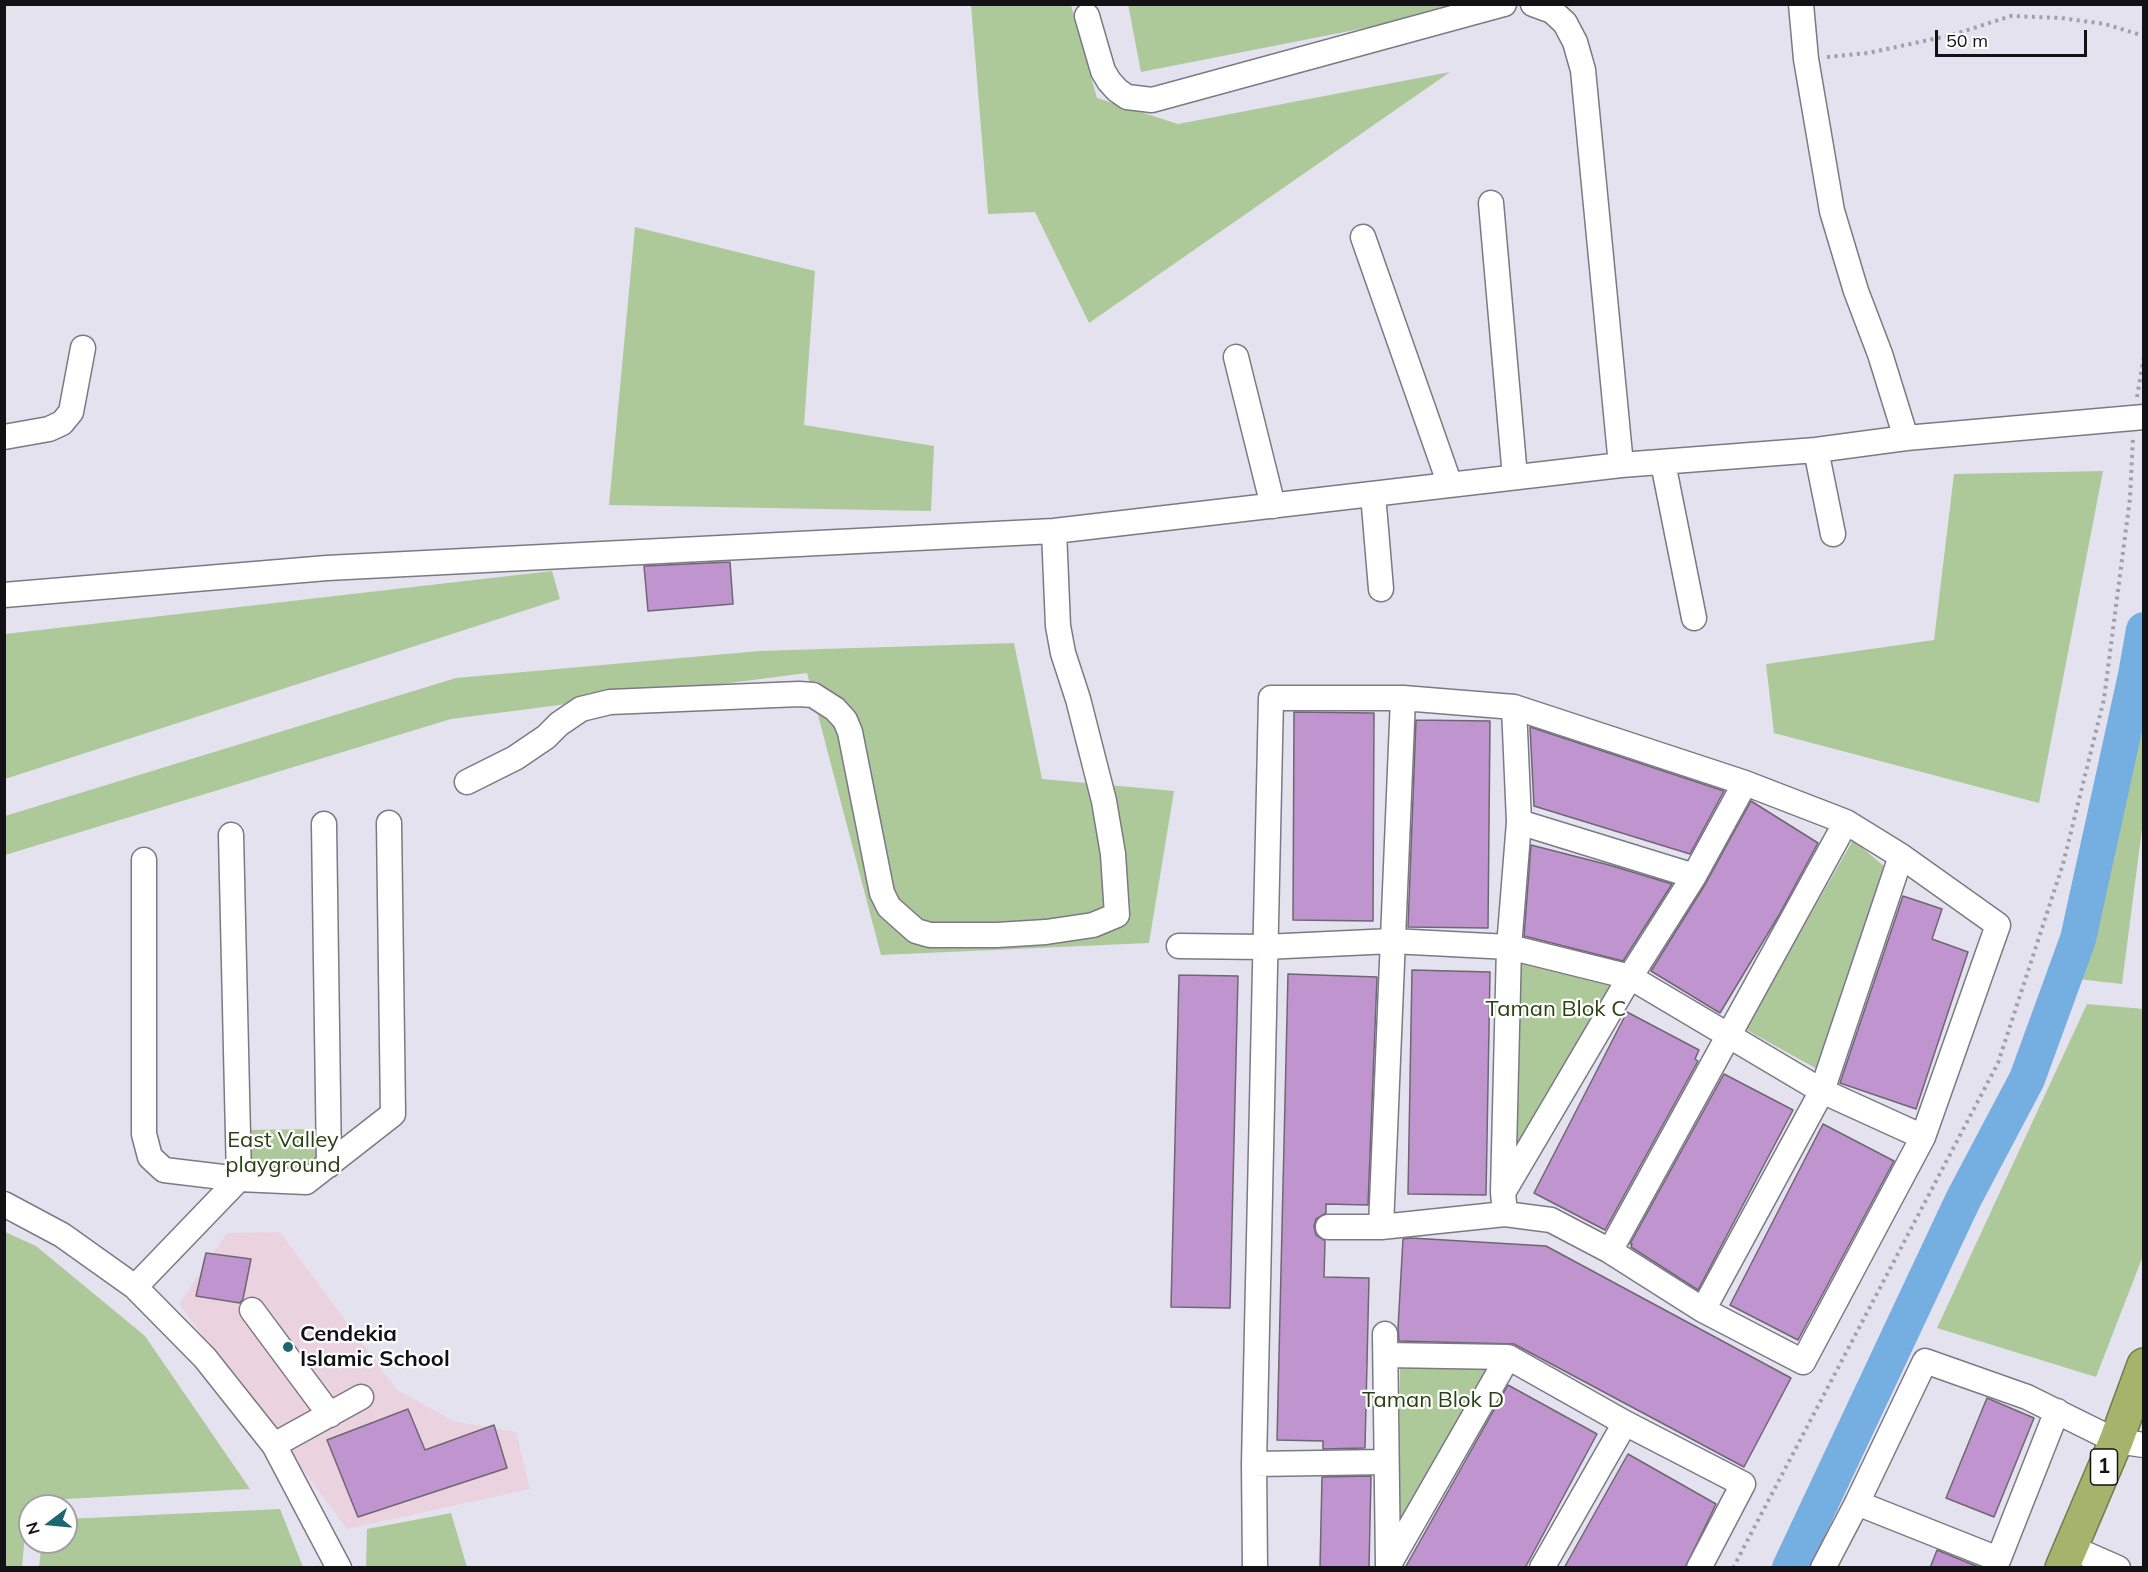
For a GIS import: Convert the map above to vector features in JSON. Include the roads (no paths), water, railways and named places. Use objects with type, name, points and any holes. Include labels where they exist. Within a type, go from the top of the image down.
[{"type":"highway","name":"1","points":[[2066,1557],[2130,1443],[2144,1365]]},
{"type":"street","points":[[1088,8],[1103,72],[1109,81],[1127,97],[1152,100],[1504,4]]},
{"type":"street","points":[[1533,4],[1552,11],[1565,23],[1575,42],[1583,70],[1621,465]]},
{"type":"street","points":[[1802,4],[1806,59],[1832,211],[1856,291],[1880,354],[1906,438]]},
{"type":"street","points":[[1491,203],[1515,477]]},
{"type":"street","points":[[1363,237],[1450,485]]},
{"type":"street","points":[[6,444],[62,423],[71,412],[83,348]]},
{"type":"street","points":[[1236,357],[1273,506]]},
{"type":"street","points":[[4,595],[327,568],[1054,531],[1621,465],[1816,450],[1906,438],[2139,418]]},
{"type":"street","points":[[1816,450],[1833,534]]},
{"type":"street","points":[[1663,463],[1694,618]]},
{"type":"street","points":[[1373,494],[1381,589]]},
{"type":"street","points":[[467,782],[515,758],[581,709],[610,702],[813,695],[835,709],[850,732],[882,893],[889,907],[916,932],[930,935],[997,935],[1046,932],[1093,925],[1117,915],[1113,854],[1104,801],[1078,699],[1063,653],[1058,626],[1054,531]]},
{"type":"street","points":[[1255,1568],[1254,1464],[1270,698],[1403,698],[1514,707],[1745,783],[1845,822],[1901,856],[1998,925],[1923,1137],[1803,1362],[1704,1310],[1610,1251],[1551,1220],[1504,1203],[1381,1227],[1328,1227]]},
{"type":"street","points":[[1381,1227],[1403,698]]},
{"type":"street","points":[[1504,1203],[1509,947],[1519,822],[1514,707]]},
{"type":"street","points":[[1504,1203],[1630,977],[1694,876],[1745,783]]},
{"type":"street","points":[[1519,822],[1694,876]]},
{"type":"street","points":[[1610,1251],[1845,822]]},
{"type":"street","points":[[144,860],[144,1134],[150,1157],[164,1170],[239,1179],[306,1182],[393,1114],[389,823]]},
{"type":"street","points":[[324,824],[328,1165]]},
{"type":"street","points":[[135,1287],[239,1179],[231,835]]},
{"type":"street","points":[[1704,1310],[1822,1091],[1901,856]]},
{"type":"street","points":[[1179,946],[1264,947],[1392,941],[1509,947],[1630,977],[1822,1091],[1923,1137]]},
{"type":"street","points":[[4,1204],[62,1235],[135,1287],[205,1358],[274,1445],[339,1568]]},
{"type":"street","points":[[252,1310],[330,1415]]},
{"type":"street","points":[[1388,1567],[1385,1344],[1508,1357],[1625,1423],[1743,1484],[1699,1568]]},
{"type":"street","points":[[1388,1567],[1508,1357]]},
{"type":"street","points":[[1823,1568],[1925,1361],[2027,1397],[2130,1443]]},
{"type":"street","points":[[274,1445],[361,1397]]},
{"type":"street","points":[[1857,1503],[1996,1563],[2057,1411]]},
{"type":"street","points":[[1542,1568],[1625,1423]]},
{"type":"street","points":[[1254,1464],[1386,1462]]},
{"type":"street","points":[[2066,1557],[2118,1568]]},
{"type":"waterway","points":[[1790,1568],[1963,1200],[2027,1079],[2078,939],[2144,630]]},
{"type":"place","name":"Cendekia Islamic School","points":[[288,1347]]},
{"type":"park label","name":"Taman Blok C","points":[[1556,1009]]},
{"type":"park label","name":"East Valley playground","points":[[283,1152]]},
{"type":"park label","name":"Taman Blok D","points":[[1433,1400]]}]
